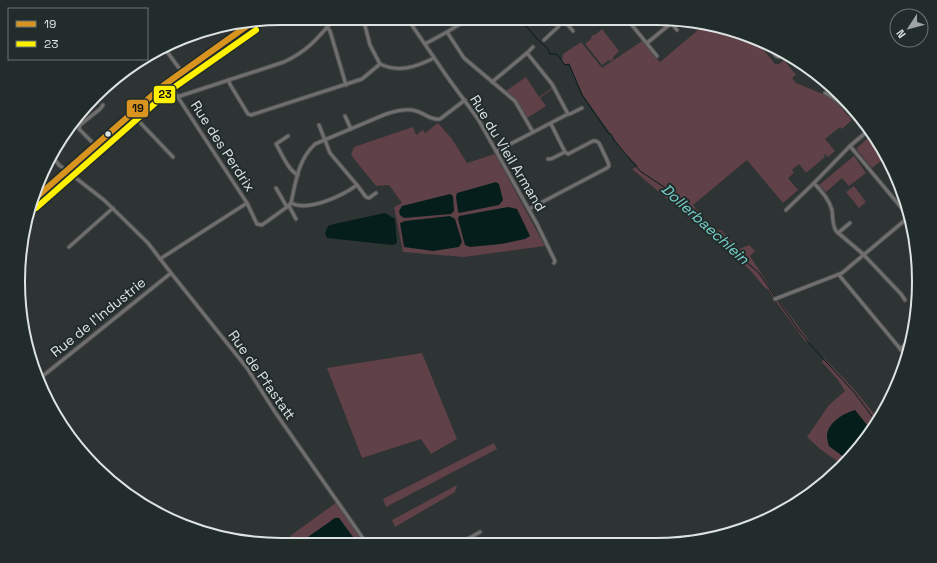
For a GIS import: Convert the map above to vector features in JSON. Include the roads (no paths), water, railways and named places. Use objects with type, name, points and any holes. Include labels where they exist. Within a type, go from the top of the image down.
[{"type":"main road","points":[[41,192],[168,82],[244,28]]},
{"type":"street","points":[[365,25],[370,45],[380,64],[396,69],[403,69],[434,58]]},
{"type":"street","name":"Rue du Vieil Armand","points":[[412,25],[478,119],[529,209],[553,255],[555,261],[554,263]]},
{"type":"street","points":[[425,44],[458,25]]},
{"type":"street","points":[[544,40],[559,25]]},
{"type":"street","points":[[568,25],[573,31]]},
{"type":"street","points":[[634,25],[657,56]]},
{"type":"street","points":[[647,43],[668,26]]},
{"type":"street","points":[[674,26],[677,30]]},
{"type":"street","points":[[177,97],[298,56],[312,45],[327,27],[330,31],[346,85]]},
{"type":"street","points":[[447,32],[464,58],[517,104],[533,132]]},
{"type":"street","points":[[492,82],[533,47]]},
{"type":"street","points":[[167,52],[182,72]]},
{"type":"street","points":[[527,53],[552,84],[568,114]]},
{"type":"street","points":[[228,80],[230,86],[248,114],[251,115],[346,85],[368,76],[380,64]]},
{"type":"street","name":"Rue des Perdrix","points":[[168,82],[247,203],[257,224],[262,224],[289,205]]},
{"type":"street","points":[[825,93],[832,96],[838,102]]},
{"type":"street","points":[[289,205],[302,160],[315,144],[386,114],[397,111],[415,110],[436,120],[440,119],[465,100]]},
{"type":"street","points":[[95,145],[79,129],[80,124],[100,109],[103,104]]},
{"type":"street","points":[[497,151],[582,108]]},
{"type":"street","points":[[131,114],[173,157]]},
{"type":"street","points":[[345,116],[351,129]]},
{"type":"street","points":[[551,124],[565,152]]},
{"type":"street","points":[[318,125],[330,153],[366,197],[369,198],[376,193]]},
{"type":"street","points":[[786,210],[865,133]]},
{"type":"street","points":[[288,136],[276,144],[294,173],[298,175]]},
{"type":"street","points":[[529,209],[609,166],[599,143],[596,141],[568,154],[565,152],[551,160],[548,159]]},
{"type":"street","points":[[850,146],[900,205]]},
{"type":"street","name":"Rue de Pfastatt","points":[[55,160],[59,165],[100,196],[148,243],[247,368],[280,419],[363,538]]},
{"type":"street","points":[[814,183],[830,204],[833,226],[838,233],[863,254],[905,300]]},
{"type":"street","points":[[289,205],[317,204],[333,199],[356,185]]},
{"type":"street","points":[[276,188],[289,205],[296,219]]},
{"type":"street","points":[[160,259],[247,203]]},
{"type":"street","points":[[69,247],[113,208]]},
{"type":"street","points":[[775,300],[802,288],[839,275],[905,222]]},
{"type":"street","points":[[838,233],[850,223]]},
{"type":"street","name":"Rue de l'Industrie","points":[[43,376],[171,273]]},
{"type":"street","points":[[839,275],[902,351]]},
{"type":"street","points":[[900,349],[903,346]]},
{"type":"street","points":[[470,538],[480,532]]},
{"type":"water","points":[[496,182],[499,184],[503,200],[499,205],[459,213],[456,197],[457,193]]},
{"type":"water","points":[[450,194],[453,196],[454,211],[451,214],[404,218],[400,215],[399,211],[402,206]]},
{"type":"water","points":[[508,207],[517,209],[530,236],[525,239],[501,244],[470,247],[465,245],[458,219],[459,216]]},
{"type":"water","points":[[385,213],[395,219],[397,243],[393,245],[327,238],[325,233],[328,226],[334,224]]},
{"type":"water","points":[[450,216],[455,219],[462,242],[459,247],[433,251],[404,247],[400,223],[405,221]]},
{"type":"water","points":[[855,410],[868,426],[843,456],[829,446],[827,436],[833,423],[841,416]]},
{"type":"water","points":[[335,518],[339,518],[354,538],[306,538]]},
{"type":"waterway","name":"Dollerbaechlein","points":[[523,25],[527,27],[548,49],[550,54],[557,54],[565,65],[569,64],[582,95],[609,134],[611,134],[614,140],[640,171],[673,193],[694,216],[759,273],[797,328],[854,392],[873,418]]}]
